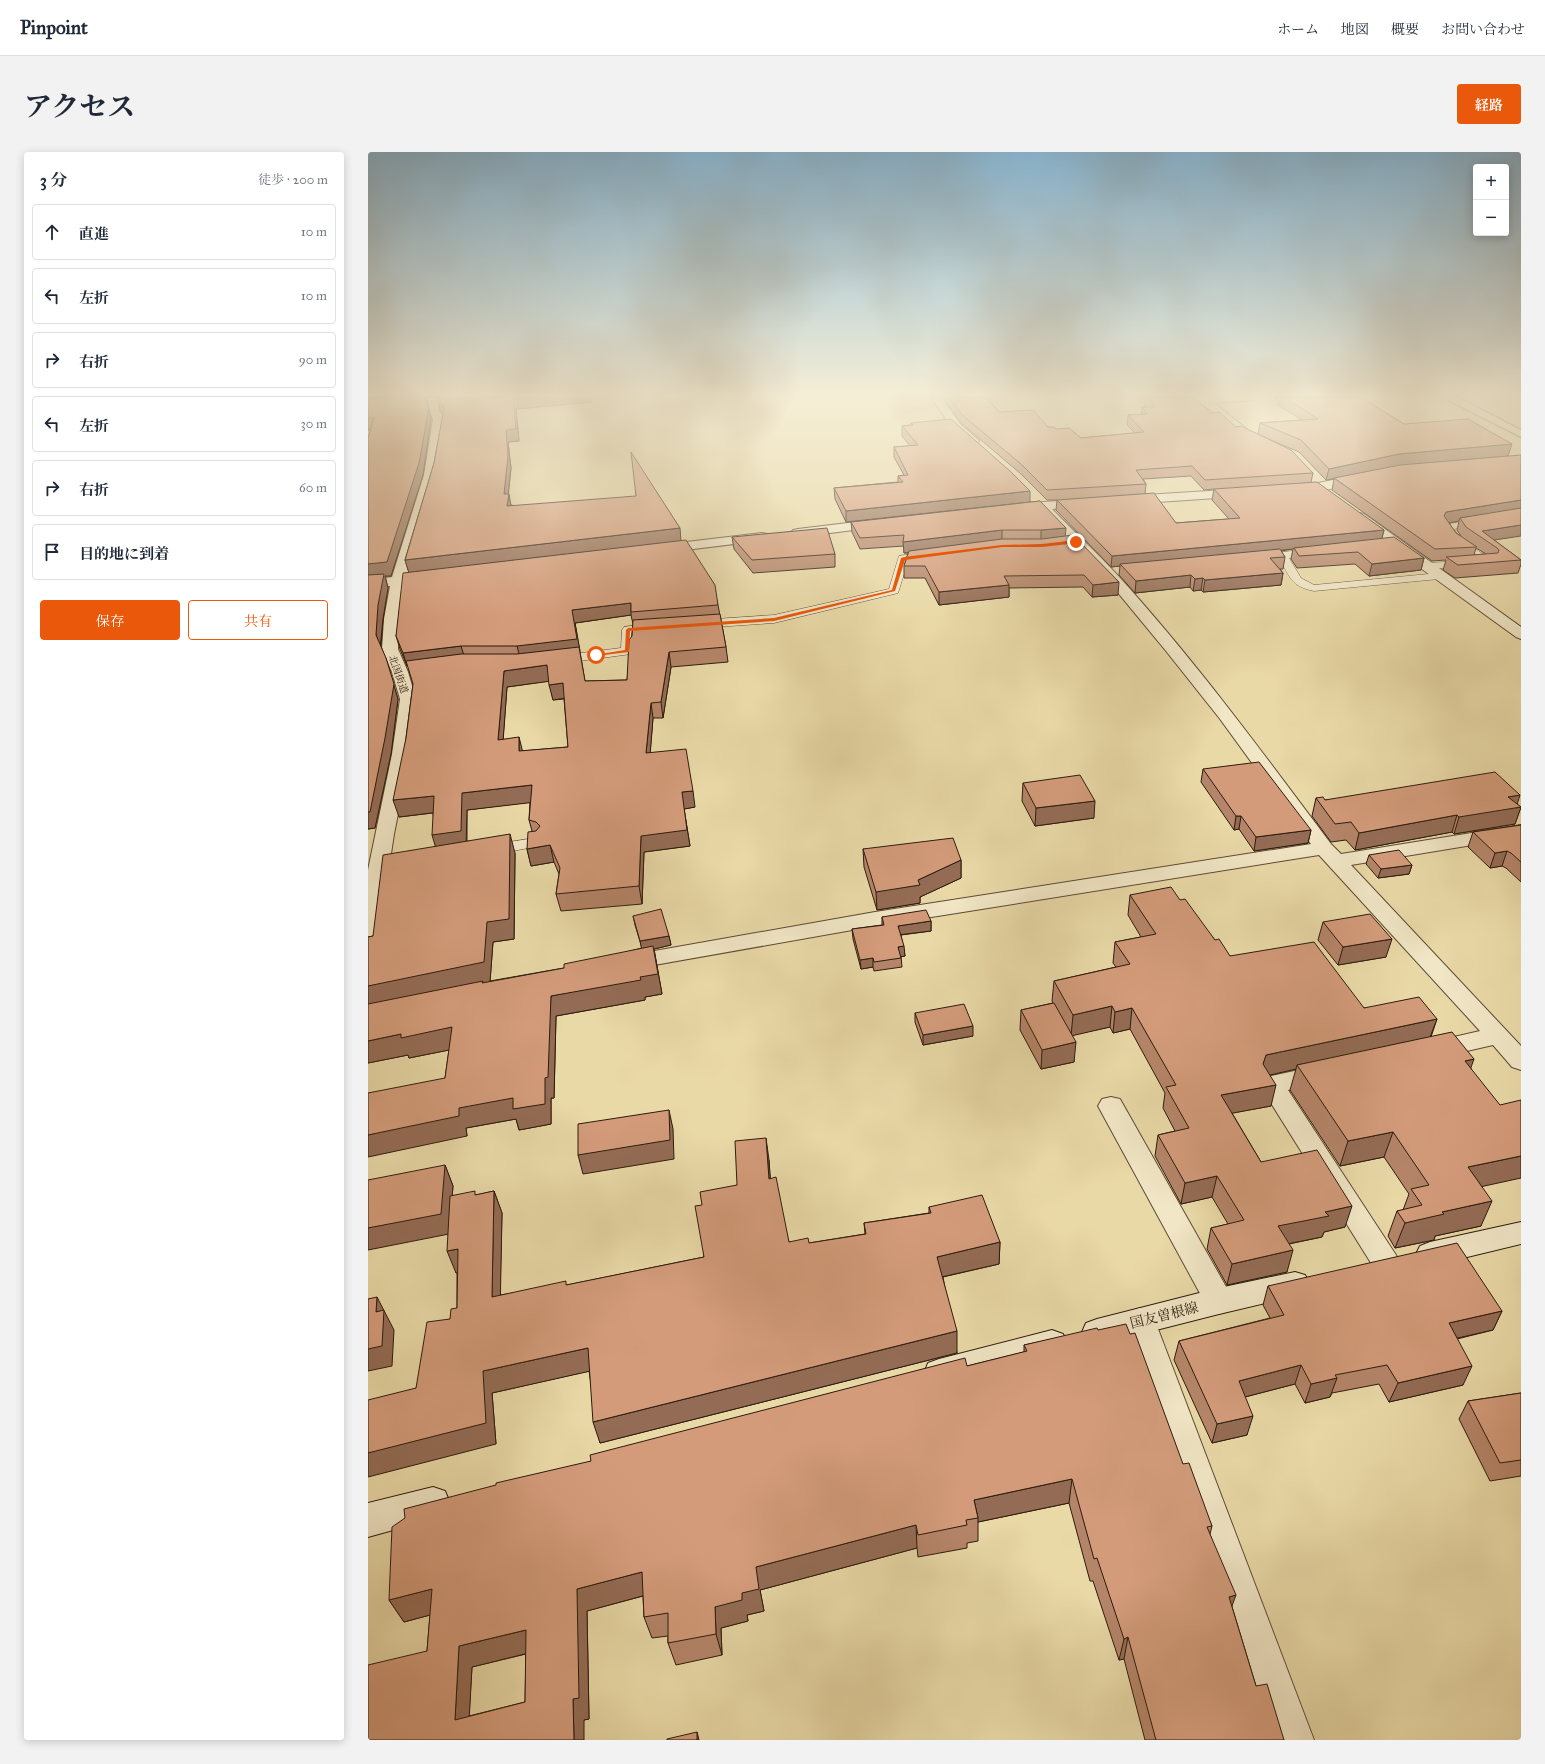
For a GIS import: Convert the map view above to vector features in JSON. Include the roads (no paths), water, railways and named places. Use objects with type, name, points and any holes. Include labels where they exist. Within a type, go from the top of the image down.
[{"type":"street","name":"北国街道","points":[[368,932],[378,868],[401,754],[408,698],[407,671],[390,649],[392,619],[398,580],[431,471]]},
{"type":"street","points":[[1279,490],[1378,475]]},
{"type":"street","points":[[1318,483],[1335,500]]},
{"type":"street","points":[[1116,501],[1256,492]]},
{"type":"street","points":[[1036,500],[1069,542],[1114,571],[1172,648],[1226,715],[1330,855],[1521,1061]]},
{"type":"street","points":[[1003,509],[1036,500],[1101,502]]},
{"type":"street","points":[[1348,509],[1521,634]]},
{"type":"street","points":[[648,551],[893,522]]},
{"type":"street","points":[[368,584],[444,575]]},
{"type":"street","points":[[610,966],[875,919],[1330,855],[1521,831]]},
{"type":"street","points":[[1407,1055],[1498,1036]]},
{"type":"street","points":[[1347,1068],[1271,1084],[1386,1263]]},
{"type":"street","points":[[1111,1106],[1219,1301]]},
{"type":"street","points":[[1356,1270],[1521,1233]]},
{"type":"street","name":"国友曽根線","points":[[916,1378],[1219,1301],[1318,1279]]},
{"type":"street","points":[[1140,1321],[1295,1740]]},
{"type":"street","points":[[368,1520],[461,1496]]},
{"type":"lane","points":[[1426,566],[1489,563],[1458,542],[1448,527],[1521,515]]},
{"type":"lane","points":[[1381,546],[1396,544]]},
{"type":"lane","points":[[1247,558],[1328,551]]},
{"type":"lane","points":[[688,625],[774,619],[894,590],[904,558],[941,554]]},
{"type":"lane","points":[[1282,555],[1297,581],[1308,587],[1314,588],[1439,576]]},
{"type":"lane","points":[[543,661],[627,651],[628,630],[666,627]]},
{"type":"lane","points":[[473,853],[535,843]]},
{"type":"lane","points":[[378,868],[394,866]]}]
